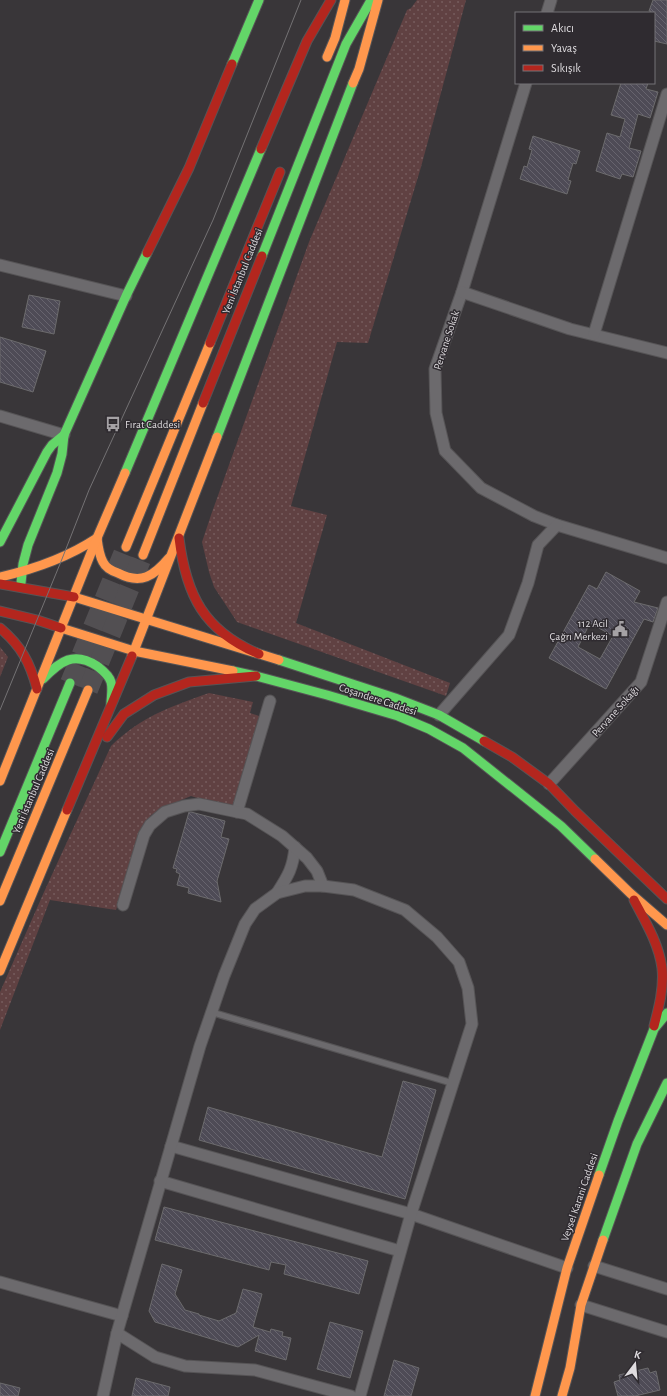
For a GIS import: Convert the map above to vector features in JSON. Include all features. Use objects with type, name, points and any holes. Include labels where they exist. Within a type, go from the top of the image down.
[{"type":"main road","points":[[21,586],[21,572],[23,563],[32,534],[56,475],[64,449],[64,435],[126,296],[189,168],[259,0]]},
{"type":"main road","points":[[0,781],[97,538],[304,48],[331,0]]},
{"type":"main road","points":[[323,68],[335,38],[345,0]]},
{"type":"main road","name":"Yeni İstanbul Caddesi","points":[[143,555],[346,44],[371,0]]},
{"type":"main road","points":[[0,971],[148,619],[359,69],[378,0]]},
{"type":"main road","name":"Yeni İstanbul Caddesi","points":[[126,547],[283,164]]},
{"type":"main road","points":[[0,542],[47,452],[52,445],[64,435]]},
{"type":"main road","points":[[97,538],[103,563],[118,574],[137,580],[152,575],[171,556]]},
{"type":"main road","points":[[0,577],[21,572],[68,556],[82,549],[97,538]]},
{"type":"main road","points":[[179,538],[180,552],[187,579],[197,602],[220,631],[229,638],[259,654]]},
{"type":"main road","points":[[0,584],[21,586],[74,597]]},
{"type":"main road","name":"Coşandere Caddesi","points":[[74,597],[284,661],[395,698],[439,715],[512,757],[549,784],[667,899]]},
{"type":"main road","points":[[0,611],[37,620],[61,628]]},
{"type":"main road","points":[[0,628],[12,638],[23,652],[31,667],[38,686]]},
{"type":"main road","name":"Coşandere Caddesi","points":[[61,628],[134,651],[256,676],[327,695],[398,716],[429,729],[463,748],[561,826],[630,893],[667,925]]},
{"type":"main road","points":[[38,686],[53,667],[64,660],[74,658],[85,660],[94,664],[104,672],[111,682],[111,708]]},
{"type":"main road","points":[[88,763],[124,714],[154,695],[189,682],[256,676]]},
{"type":"main road","name":"Yeni İstanbul Caddesi","points":[[0,852],[70,683]]},
{"type":"main road","name":"Yeni İstanbul Caddesi","points":[[0,901],[88,690]]},
{"type":"main road","points":[[650,883],[667,891]]},
{"type":"main road","points":[[630,893],[654,939],[662,968],[661,999],[654,1029]]},
{"type":"main road","name":"Veysel Karani Caddesi","points":[[535,1396],[567,1268],[618,1121],[654,1029],[667,1013]]},
{"type":"main road","points":[[562,1396],[570,1368],[581,1305],[594,1266],[636,1144],[667,1084]]},
{"type":"street","points":[[547,12],[551,0]]},
{"type":"street","name":"Pervane Sokak","points":[[526,84],[462,292],[435,369],[436,414],[445,452],[481,488],[534,516],[557,525],[667,558]]},
{"type":"street","points":[[594,334],[667,94]]},
{"type":"street","points":[[0,265],[126,296]]},
{"type":"street","points":[[462,292],[570,330],[594,334],[667,353]]},
{"type":"street","points":[[0,416],[64,435]]},
{"type":"street","points":[[439,715],[509,636],[528,583],[538,545],[557,525]]},
{"type":"street","name":"Pervane Sokağı","points":[[549,784],[640,682],[667,602]]},
{"type":"street","points":[[237,812],[270,700]]},
{"type":"street","points":[[123,905],[144,835],[150,825],[165,812],[184,806],[199,804],[247,814],[258,820],[282,836],[307,858],[317,871],[323,886]]},
{"type":"street","points":[[103,1396],[117,1333],[160,1181],[211,1012],[245,924],[255,909],[277,893],[287,878],[293,863],[295,847]]},
{"type":"street","points":[[277,893],[305,886],[323,886],[354,890],[405,910],[436,937],[459,962],[468,988],[472,1024],[411,1214],[360,1396]]},
{"type":"street","points":[[171,1146],[411,1214],[567,1268]]},
{"type":"street","points":[[160,1181],[400,1251]]},
{"type":"street","points":[[594,1266],[667,1289]]},
{"type":"street","points":[[0,1282],[122,1316]]},
{"type":"street","points":[[581,1305],[667,1332]]},
{"type":"street","points":[[117,1333],[155,1357],[185,1366],[255,1370],[350,1396]]},
{"type":"lane","points":[[211,1012],[452,1083]]},
{"type":"shaded area","points":[[417,0],[466,0],[421,167],[368,343],[337,342],[291,506],[327,515],[296,623],[450,683],[446,696],[237,622],[214,587],[202,542],[309,242],[407,10],[411,8]]},
{"type":"shaded area","points":[[0,647],[8,657],[0,677]]},
{"type":"shaded area","points":[[209,693],[253,702],[250,713],[262,717],[234,810],[191,796],[167,806],[151,815],[142,832],[116,910],[50,900],[0,1030],[0,992],[111,746],[145,720],[169,708]]},
{"type":"building","points":[[653,0],[667,0],[667,44],[655,41],[655,12],[649,11]]},
{"type":"building","points":[[621,84],[648,84],[646,89],[658,92],[650,118],[638,114],[629,148],[641,151],[633,177],[622,174],[620,179],[596,171],[607,133],[620,137],[625,119],[611,115]]},
{"type":"building","points":[[533,136],[580,151],[576,164],[573,163],[568,180],[571,181],[567,194],[520,179],[524,166],[527,167],[532,150],[529,149]]},
{"type":"building","points":[[29,295],[60,301],[54,334],[22,327]]},
{"type":"building","points":[[0,337],[46,351],[33,392],[0,382]]},
{"type":"building","name":"112 Acil Çağrı Merkezi","points":[[606,572],[640,591],[634,602],[658,608],[653,622],[644,619],[606,689],[549,658],[589,585],[597,589]],"holes":[[[590,623],[613,636],[600,659],[578,647]]]},
{"type":"building","points":[[189,812],[225,821],[221,837],[229,839],[217,881],[221,902],[188,893],[189,888],[177,885],[180,874],[176,872],[177,869],[173,868]]},
{"type":"building","points":[[403,1081],[436,1090],[405,1199],[199,1140],[208,1107],[382,1157]]},
{"type":"building","points":[[164,1207],[368,1261],[359,1294],[284,1274],[286,1265],[271,1262],[269,1270],[155,1240]]},
{"type":"building","points":[[162,1264],[182,1270],[175,1294],[185,1310],[219,1321],[236,1313],[243,1289],[262,1294],[253,1327],[270,1332],[271,1329],[283,1332],[282,1336],[291,1338],[286,1360],[255,1351],[259,1335],[238,1347],[155,1322],[149,1311]]},
{"type":"building","points":[[330,1322],[363,1331],[350,1378],[317,1369]]},
{"type":"building","points":[[394,1360],[419,1368],[411,1396],[384,1396]]},
{"type":"building","points":[[648,1368],[650,1373],[656,1371],[660,1390],[635,1396],[618,1396],[614,1382],[620,1380],[619,1375]]},
{"type":"building","points":[[136,1378],[170,1387],[168,1396],[132,1396]]},
{"type":"building","points":[[0,1383],[20,1388],[18,1396],[0,1396]]},
{"type":"tunnel","points":[[70,683],[126,547]]},
{"type":"tunnel","points":[[88,690],[143,555]]},
{"type":"tram line","points":[[0,710],[89,490],[213,220],[301,0]]},
{"type":"traffic: fast","points":[[232,64],[259,0]]},
{"type":"traffic: fast","points":[[262,256],[346,44],[370,2]]},
{"type":"traffic: fast","points":[[217,437],[353,83]]},
{"type":"traffic: fast","points":[[125,473],[261,149]]},
{"type":"traffic: fast","points":[[21,583],[23,564],[28,545],[57,473],[62,454],[64,435],[126,296],[147,253]]},
{"type":"traffic: fast","points":[[0,542],[47,452],[52,445],[64,435]]},
{"type":"traffic: fast","points":[[43,679],[61,663],[68,660],[81,659],[97,666],[110,679],[112,687],[111,704]]},
{"type":"traffic: fast","points":[[279,660],[395,698],[439,715],[484,741]]},
{"type":"traffic: fast","points":[[233,671],[327,695],[398,716],[429,729],[463,748],[561,826],[595,859]]},
{"type":"traffic: fast","points":[[0,852],[70,683]]},
{"type":"traffic: fast","points":[[599,1175],[618,1121],[654,1029],[667,1013]]},
{"type":"traffic: fast","points":[[603,1240],[637,1144],[667,1083]]},
{"type":"traffic: slow","points":[[327,57],[335,38],[345,0]]},
{"type":"traffic: slow","points":[[353,83],[359,69],[378,0]]},
{"type":"traffic: slow","points":[[126,547],[210,343]]},
{"type":"traffic: slow","points":[[143,555],[203,403]]},
{"type":"traffic: slow","points":[[132,656],[217,437]]},
{"type":"traffic: slow","points":[[0,781],[97,538],[125,473]]},
{"type":"traffic: slow","points":[[97,538],[104,564],[107,568],[126,577],[146,577],[158,570],[169,558]]},
{"type":"traffic: slow","points":[[0,577],[50,562],[86,545],[97,538]]},
{"type":"traffic: slow","points":[[74,597],[279,660]]},
{"type":"traffic: slow","points":[[61,628],[134,651],[233,671]]},
{"type":"traffic: slow","points":[[0,901],[88,690]]},
{"type":"traffic: slow","points":[[0,971],[67,810]]},
{"type":"traffic: slow","points":[[595,859],[630,893],[667,925]]},
{"type":"traffic: slow","points":[[535,1396],[567,1268],[599,1175]]},
{"type":"traffic: slow","points":[[562,1396],[570,1368],[581,1305],[603,1240]]},
{"type":"traffic: jam","points":[[261,149],[307,41],[331,0]]},
{"type":"traffic: jam","points":[[147,253],[189,168],[232,64]]},
{"type":"traffic: jam","points":[[210,343],[280,172]]},
{"type":"traffic: jam","points":[[203,403],[262,256]]},
{"type":"traffic: jam","points":[[179,538],[187,577],[193,594],[201,609],[211,622],[224,634],[240,645],[259,654]]},
{"type":"traffic: jam","points":[[0,584],[74,597]]},
{"type":"traffic: jam","points":[[0,611],[37,620],[61,628]]},
{"type":"traffic: jam","points":[[0,628],[14,641],[24,655],[37,689]]},
{"type":"traffic: jam","points":[[67,810],[132,656]]},
{"type":"traffic: jam","points":[[107,737],[124,714],[154,695],[189,682],[256,676]]},
{"type":"traffic: jam","points":[[484,741],[512,757],[549,784],[667,899]]},
{"type":"traffic: jam","points":[[634,900],[655,941],[662,968],[662,990],[654,1026]]},
{"type":"place","name":"Fırat Caddesi","points":[[113,424]]},
{"type":"place","name":"112 Acil Çağrı Merkezi","points":[[620,629]]}]
